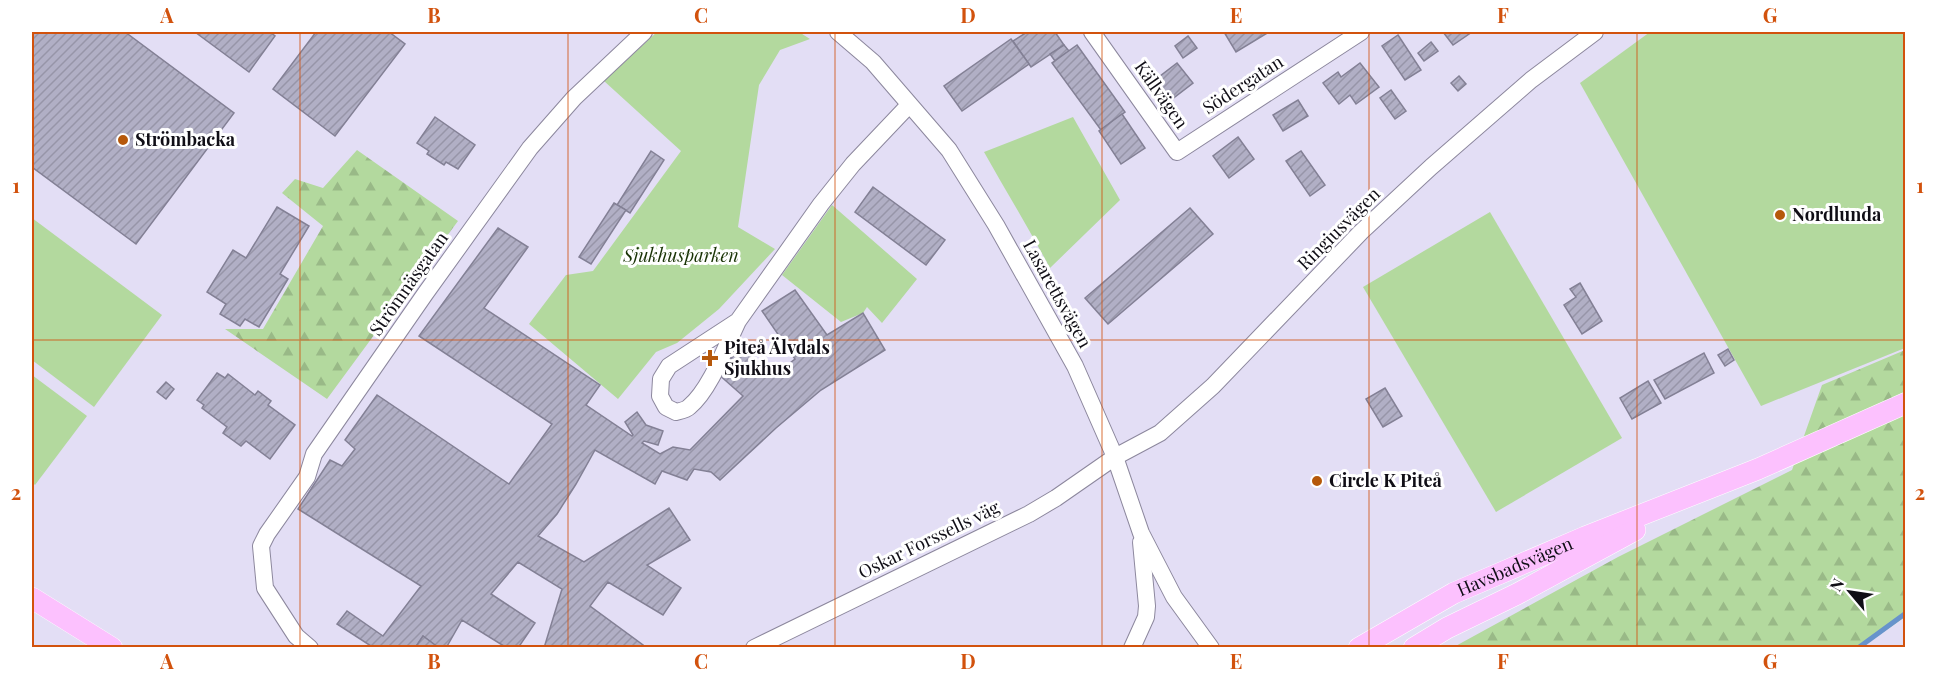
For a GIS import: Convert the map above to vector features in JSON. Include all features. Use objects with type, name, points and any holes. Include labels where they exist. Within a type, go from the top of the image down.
[{"type":"main road","name":"Havsbadsvägen","points":[[1359,648],[1454,593],[1538,556],[1758,469],[1905,404]]},
{"type":"main road","name":"Havsbadsvägen","points":[[1414,648],[1447,628],[1517,594],[1653,520],[1677,502]]},
{"type":"main road","points":[[32,598],[112,648]]},
{"type":"street","name":"Strömnäsgatan","points":[[310,648],[296,636],[266,588],[261,546],[267,534],[307,477],[314,454],[530,148],[574,98],[644,32]]},
{"type":"street","name":"Lasarettsvägen","points":[[838,32],[862,50],[949,150],[996,225],[1075,366],[1115,458],[1141,533],[1174,597],[1211,648]]},
{"type":"street","name":"Källvägen","points":[[1092,32],[1177,152]]},
{"type":"street","name":"Södergatan","points":[[1177,152],[1361,32]]},
{"type":"street","name":"Ringiusvägen","points":[[1115,458],[1160,433],[1199,399],[1361,232],[1431,167],[1531,81],[1595,32]]},
{"type":"street","points":[[738,321],[669,366],[661,379],[660,396],[666,406],[676,412],[688,408],[700,394],[713,374],[738,321],[782,258],[840,180],[909,105]]},
{"type":"street","name":"Oskar Forssells väg","points":[[754,648],[1029,514],[1115,458]]},
{"type":"street","name":"Lasarettsvägen","points":[[1132,648],[1146,617],[1147,606],[1141,541],[1136,521]]},
{"type":"green space","name":"Sjukhusparken","points":[[657,32],[799,32],[810,39],[780,50],[759,85],[738,227],[775,249],[719,309],[677,343],[656,352],[618,399],[529,324],[566,275],[593,271],[681,151],[604,81]]},
{"type":"green space","name":"Nordlunda","points":[[1650,32],[1905,32],[1905,348],[1761,406],[1580,83]]},
{"type":"green space","points":[[1073,117],[1120,200],[1050,268],[984,152]]},
{"type":"green space","points":[[357,150],[458,221],[327,399],[225,329],[263,329],[323,226],[282,193],[295,179],[323,188]]},
{"type":"green space","points":[[832,205],[917,279],[882,323],[867,307],[863,313],[841,322],[782,275]]},
{"type":"green space","points":[[1490,212],[1622,438],[1496,512],[1363,287]]},
{"type":"green space","points":[[32,218],[162,315],[94,407],[32,360]]},
{"type":"green space","points":[[1905,350],[1905,617],[1862,647],[1452,648],[1618,557],[1792,470],[1822,385]]},
{"type":"green space","points":[[32,375],[87,416],[35,485],[32,482]]},
{"type":"building","name":"Strömbacka","points":[[32,32],[125,32],[234,113],[136,244],[32,167]]},
{"type":"building","points":[[195,32],[270,32],[275,36],[249,72]]},
{"type":"building","points":[[316,32],[389,32],[405,44],[335,136],[273,89]]},
{"type":"building","points":[[1027,32],[1055,32],[1064,45],[1031,67],[1013,41]]},
{"type":"building","points":[[1224,32],[1269,32],[1236,52]]},
{"type":"building","points":[[1443,32],[1472,32],[1453,45]]},
{"type":"building","points":[[1398,35],[1421,70],[1405,80],[1382,46]]},
{"type":"building","points":[[1188,36],[1197,48],[1183,58],[1175,46]]},
{"type":"building","points":[[1011,39],[1029,64],[962,111],[944,86]]},
{"type":"building","points":[[1431,42],[1438,51],[1424,61],[1418,53]]},
{"type":"building","points":[[1064,45],[1069,51],[1055,61],[1050,54]]},
{"type":"building","points":[[1077,45],[1125,112],[1101,130],[1052,63]]},
{"type":"building","points":[[1177,63],[1193,83],[1171,100],[1155,80]]},
{"type":"building","points":[[1360,63],[1379,87],[1356,104],[1350,95],[1339,104],[1323,83],[1338,72],[1341,77]]},
{"type":"building","points":[[1459,76],[1466,84],[1458,91],[1451,83]]},
{"type":"building","points":[[1391,90],[1406,111],[1395,119],[1380,98]]},
{"type":"building","points":[[1298,100],[1308,116],[1283,131],[1273,115]]},
{"type":"building","points":[[1122,114],[1145,148],[1121,164],[1099,131]]},
{"type":"building","points":[[435,117],[475,145],[458,169],[446,162],[444,165],[427,154],[429,151],[417,143]]},
{"type":"building","points":[[1238,137],[1254,159],[1229,178],[1213,156]]},
{"type":"building","points":[[651,151],[664,160],[630,213],[617,205]]},
{"type":"building","points":[[1301,151],[1325,185],[1310,196],[1286,161]]},
{"type":"building","points":[[873,187],[945,240],[926,265],[855,212]]},
{"type":"building","points":[[614,203],[626,210],[591,264],[579,257]]},
{"type":"building","points":[[277,207],[309,226],[280,274],[288,279],[259,327],[245,319],[240,326],[220,314],[226,304],[207,292],[233,250],[246,258]]},
{"type":"building","points":[[1190,208],[1213,234],[1108,324],[1085,298]]},
{"type":"building","name":"Piteå Älvdals Sjukhus","points":[[498,228],[528,247],[484,308],[600,385],[586,405],[632,436],[625,422],[637,412],[646,425],[663,431],[658,445],[644,441],[642,443],[660,454],[673,447],[690,450],[743,396],[717,373],[741,348],[773,376],[795,359],[762,311],[795,290],[827,335],[863,313],[885,350],[821,390],[720,480],[711,472],[694,469],[687,480],[662,471],[655,484],[595,450],[557,514],[538,536],[584,562],[669,508],[690,540],[647,565],[681,588],[663,615],[608,582],[590,606],[643,645],[641,648],[544,648],[562,589],[518,562],[491,594],[535,623],[518,648],[507,648],[462,620],[446,648],[439,648],[423,636],[415,648],[374,648],[337,624],[347,611],[383,636],[421,586],[298,509],[330,460],[342,466],[355,449],[345,440],[377,395],[509,484],[552,424],[419,336]]},
{"type":"building","points":[[1580,283],[1602,321],[1582,334],[1564,305],[1576,297],[1570,289]]},
{"type":"building","points":[[1728,349],[1734,360],[1725,366],[1718,355]]},
{"type":"building","points":[[1704,353],[1714,373],[1665,399],[1654,380]]},
{"type":"building","points":[[217,373],[225,378],[228,374],[255,395],[258,391],[271,401],[268,405],[295,425],[270,459],[246,441],[241,446],[223,433],[227,427],[202,408],[204,405],[197,400]]},
{"type":"building","points":[[1648,381],[1661,403],[1632,419],[1620,398]]},
{"type":"building","points":[[166,382],[174,389],[166,399],[157,392]]},
{"type":"building","points":[[1385,388],[1402,416],[1383,427],[1366,399]]},
{"type":"building","points":[[423,636],[439,648],[415,648]]},
{"type":"waterway","points":[[1858,648],[1906,613]]},
{"type":"place","name":"Strömbacka","points":[[123,140]]},
{"type":"place","name":"Nordlunda","points":[[1780,215]]},
{"type":"place","name":"Piteå Älvdals Sjukhus","points":[[710,358]]},
{"type":"place","name":"Circle K Piteå","points":[[1317,481]]}]
